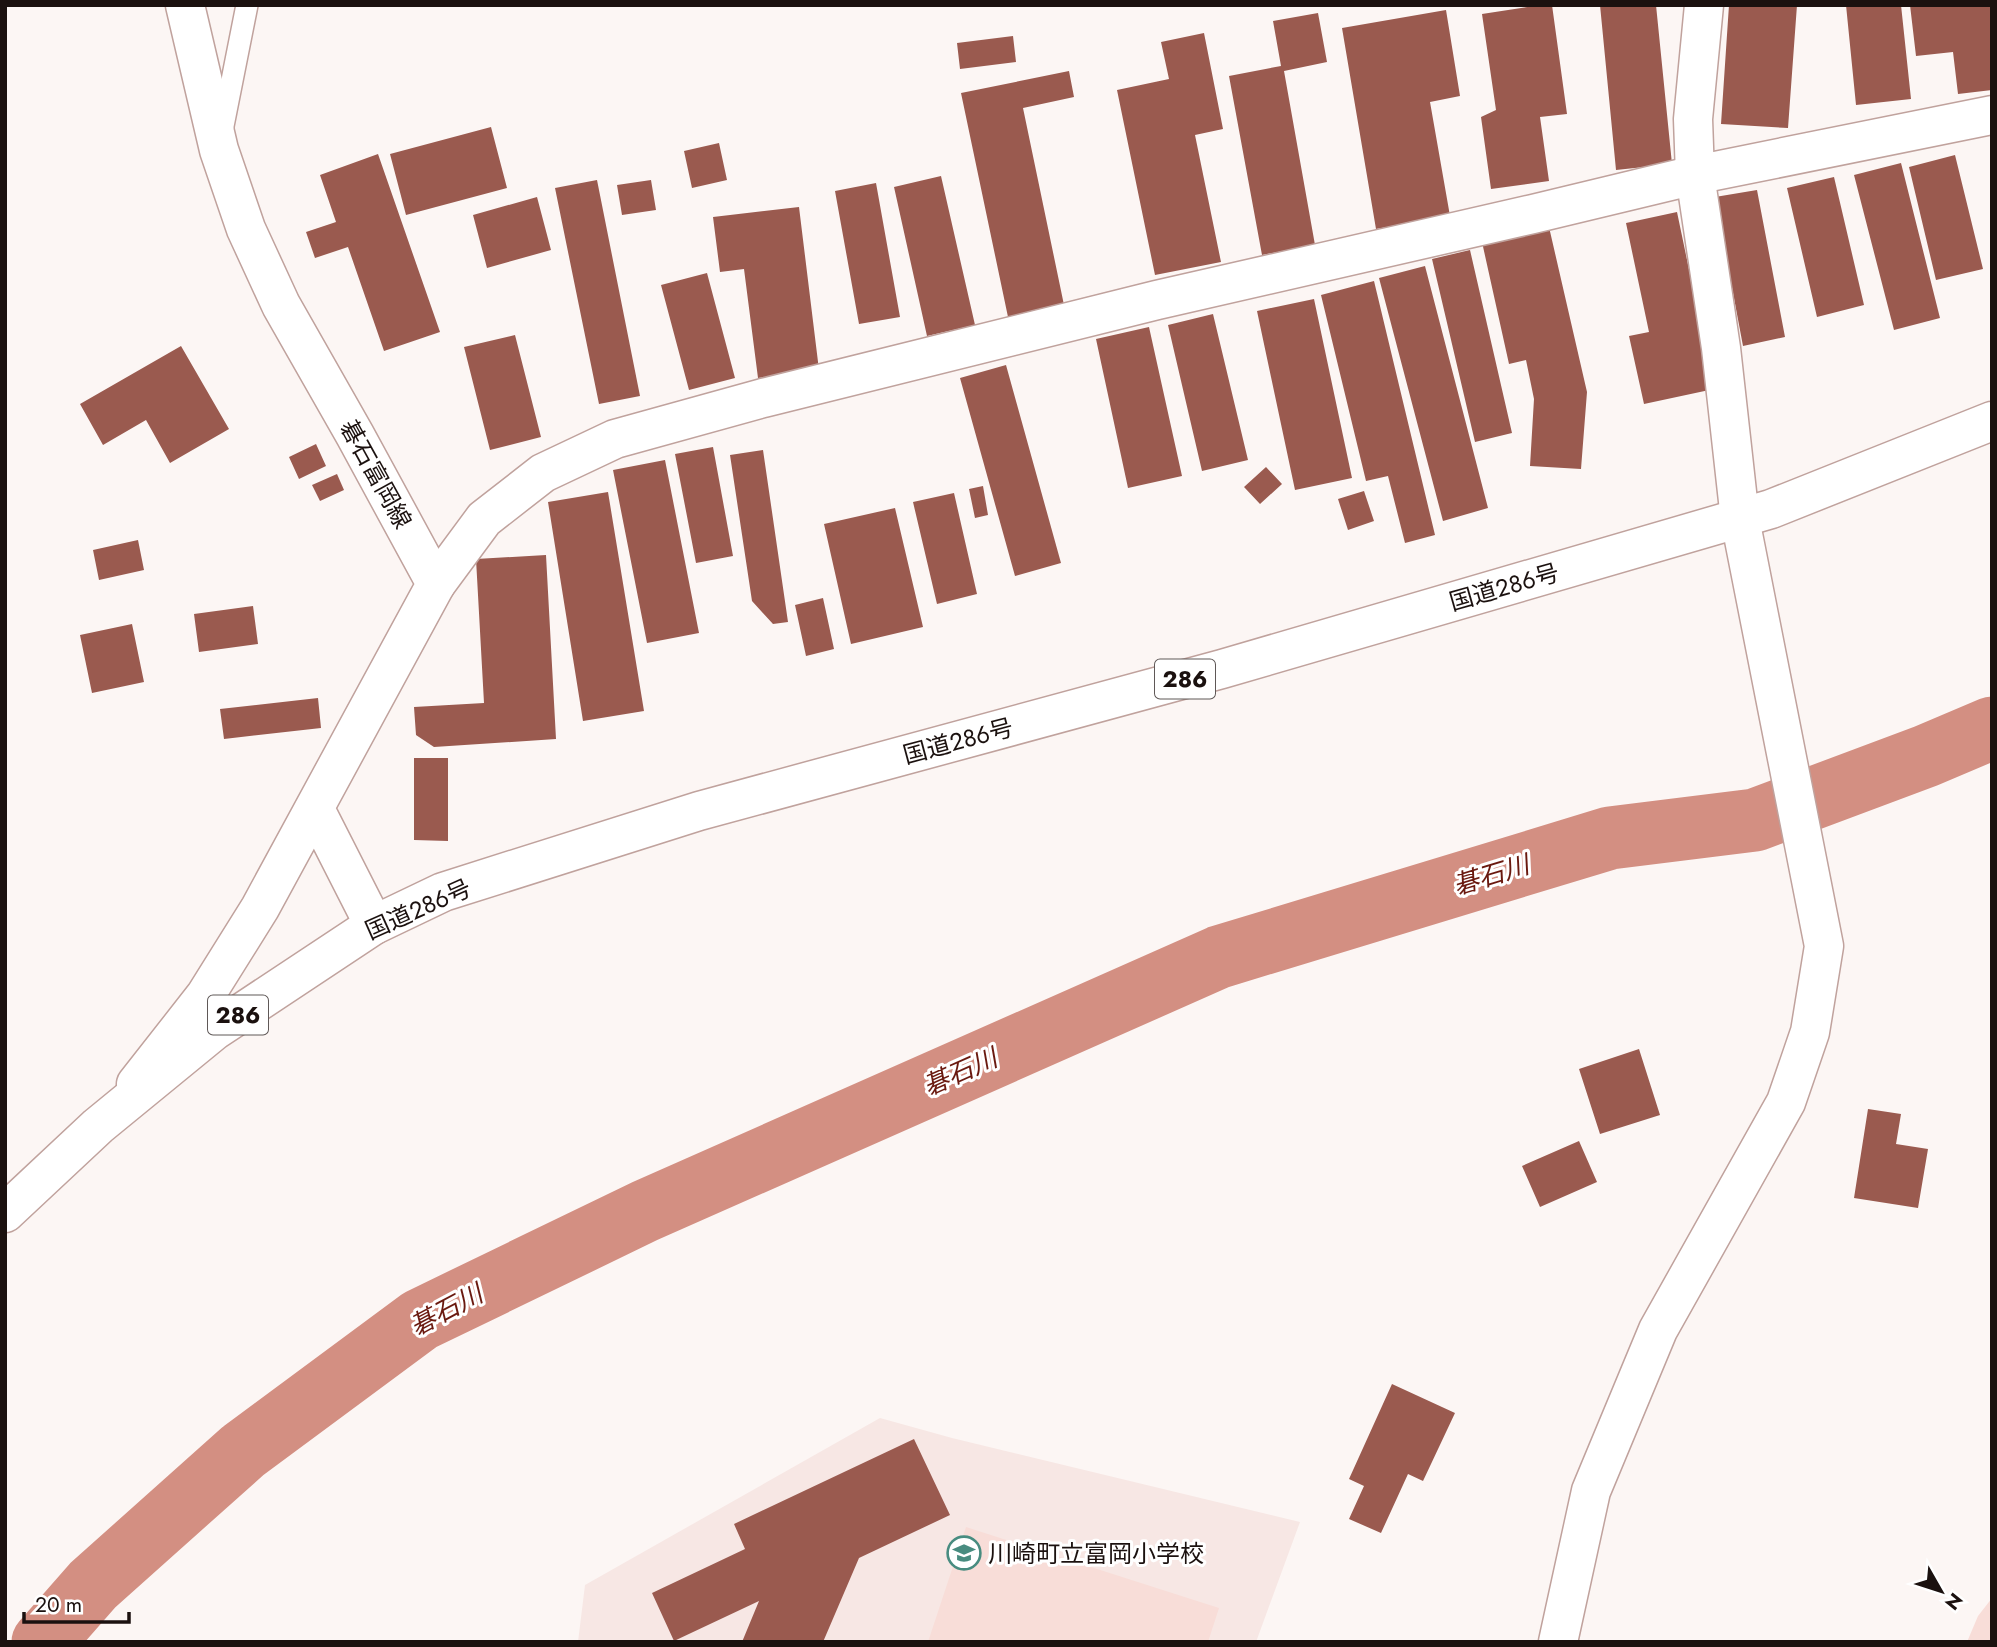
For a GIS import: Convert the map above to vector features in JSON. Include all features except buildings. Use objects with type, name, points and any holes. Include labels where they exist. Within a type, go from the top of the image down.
[{"type":"main road","name":"碁石富岡線","points":[[185,5],[219,150],[246,229],[281,305],[436,584]]},
{"type":"main road","points":[[1558,1642],[1591,1491],[1658,1330],[1786,1102],[1810,1032],[1824,946],[1740,519],[1721,348],[1695,175],[1693,119],[1704,5]]},
{"type":"main road","points":[[110,1116],[205,996],[260,908],[436,584],[484,519],[543,473],[615,439],[763,398],[1157,300],[1695,175],[1992,115]]},
{"type":"main road","name":"国道286号","points":[[5,1213],[110,1116],[214,1031],[374,925],[443,892],[699,811],[1222,669],[1740,519],[1992,421]]},
{"type":"main road","points":[[315,809],[374,925]]},
{"type":"lane","points":[[219,150],[247,5]]},
{"type":"shaded area","name":"川崎町立富岡小学校","points":[[880,1418],[952,1438],[1300,1522],[1256,1642],[578,1642],[585,1585]]},
{"type":"shaded area","points":[[966,1527],[1219,1608],[1208,1642],[928,1642]]},
{"type":"shaded area","points":[[1992,1598],[1992,1642],[1967,1642],[1978,1616]]},
{"type":"waterway","name":"碁石川","points":[[43,1642],[93,1585],[243,1451],[420,1320],[645,1211],[1219,957],[1610,838],[1755,820],[1926,756],[1992,728]]},
{"type":"place","name":"川崎町立富岡小学校","points":[[964,1553]]}]
